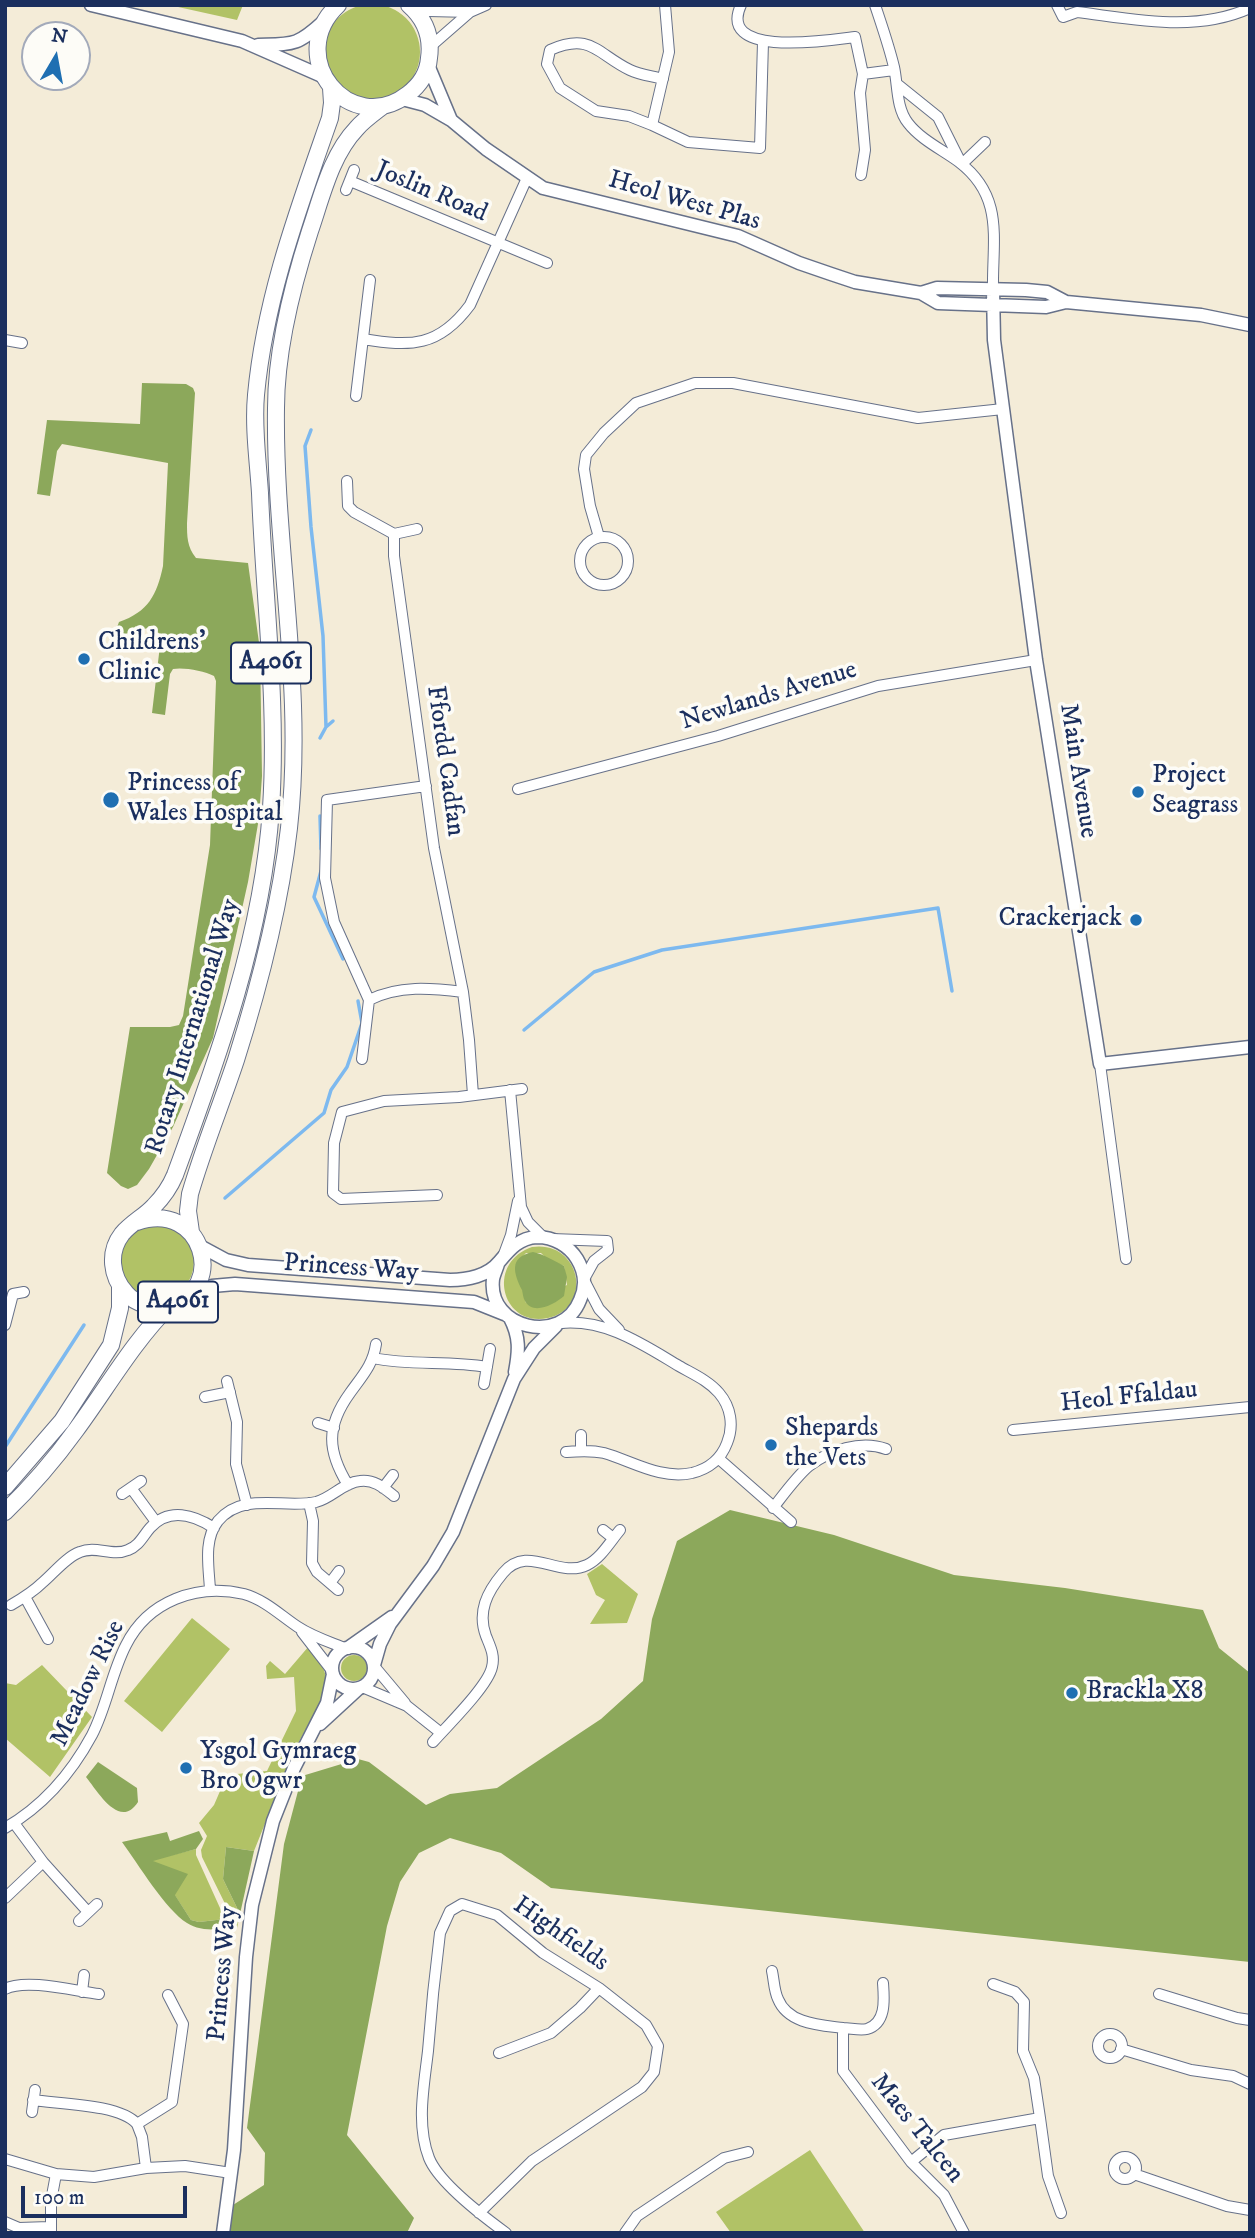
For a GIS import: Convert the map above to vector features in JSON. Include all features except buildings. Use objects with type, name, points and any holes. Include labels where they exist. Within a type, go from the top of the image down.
[{"type":"main road","points":[[323,22],[338,5]]},
{"type":"main road","points":[[328,83],[355,103],[369,106],[383,106],[402,99],[414,90],[423,79],[430,46],[425,25],[411,6]]},
{"type":"main road","name":"Rotary International Way","points":[[138,1222],[170,1187],[180,1162],[216,1058],[242,970],[260,891],[271,811],[274,729],[263,584],[256,397],[274,289],[288,238],[330,118],[332,103],[328,83],[317,60],[317,40],[323,22]]},
{"type":"main road","name":"Rotary International Way","points":[[191,1231],[188,1211],[190,1194],[257,991],[271,933],[289,824],[293,711],[282,566],[276,407],[283,338],[298,267],[336,159],[357,128],[383,106]]},
{"type":"main road","points":[[138,1222],[160,1217],[172,1219],[191,1231]]},
{"type":"main road","name":"A4061","points":[[138,1222],[121,1236],[116,1246],[113,1270],[120,1286],[129,1297],[142,1304],[170,1306]]},
{"type":"main road","name":"A4061","points":[[5,1512],[28,1489],[75,1432],[142,1337],[170,1306],[190,1294],[198,1284],[202,1271],[200,1246],[191,1231]]},
{"type":"main road","name":"A4061","points":[[5,1487],[62,1421],[111,1345],[120,1308],[120,1286]]},
{"type":"street","points":[[90,5],[198,29],[255,45],[328,83]]},
{"type":"street","points":[[430,46],[470,12],[486,5]]},
{"type":"street","points":[[652,125],[669,52],[665,5]]},
{"type":"street","points":[[741,5],[738,12],[739,24],[748,36],[764,42],[777,40],[804,43],[855,37],[863,74],[860,93],[865,150],[861,175]]},
{"type":"street","points":[[875,5],[886,34],[901,107],[907,122],[924,138],[962,164],[981,184],[992,206],[993,290]]},
{"type":"street","points":[[1057,5],[1063,17],[1077,12],[1170,23],[1200,22],[1238,14],[1250,8]]},
{"type":"street","points":[[411,6],[429,11],[470,12]]},
{"type":"street","points":[[255,45],[299,41],[323,22]]},
{"type":"street","points":[[663,79],[631,71],[595,47],[569,42],[551,50],[547,64],[561,88],[596,111],[629,116],[688,142],[760,148],[764,42]]},
{"type":"street","name":"Heol West Plas","points":[[428,65],[451,120]]},
{"type":"street","points":[[863,74],[894,70]]},
{"type":"street","points":[[897,85],[916,97],[938,117],[962,164]]},
{"type":"street","name":"Heol West Plas","points":[[402,99],[425,105],[451,120],[486,149],[543,188],[738,236],[799,263],[855,282],[922,293],[938,303],[1046,307],[1066,302],[1201,316],[1250,325]]},
{"type":"street","points":[[962,164],[985,142]]},
{"type":"street","name":"Joslin Road","points":[[354,170],[348,186],[497,244]]},
{"type":"street","name":"Joslin Road","points":[[363,339],[404,344],[428,340],[457,322],[470,305],[527,178]]},
{"type":"street","points":[[497,244],[547,263]]},
{"type":"street","points":[[356,396],[370,280]]},
{"type":"street","name":"Heol West Plas","points":[[922,293],[937,288],[1047,292],[1066,302]]},
{"type":"street","name":"Main Avenue","points":[[993,290],[994,340],[1036,660],[1100,1064],[1126,1259]]},
{"type":"street","name":"Heol West Plas","points":[[1233,322],[1250,333]]},
{"type":"street","points":[[5,340],[22,343]]},
{"type":"street","points":[[599,537],[584,470],[586,455],[636,402],[695,383],[733,383],[918,418],[1003,409]]},
{"type":"street","points":[[347,481],[348,506],[354,512],[394,534],[416,529]]},
{"type":"street","name":"Ffordd Cadfan","points":[[394,534],[394,556],[434,848],[463,992],[473,1096]]},
{"type":"street","points":[[599,537],[615,538],[622,544],[629,558],[625,574],[620,580],[607,585],[591,581],[581,568],[582,551],[586,544],[599,537]]},
{"type":"street","name":"Newlands Avenue","points":[[518,789],[718,736],[878,686],[1036,660]]},
{"type":"street","points":[[362,1059],[369,1000],[334,922],[325,877],[327,800],[426,786]]},
{"type":"street","points":[[369,1000],[383,993],[422,988],[463,992]]},
{"type":"street","points":[[1100,1064],[1250,1048]]},
{"type":"street","points":[[438,1195],[341,1199],[333,1193],[334,1143],[342,1112],[384,1101],[473,1096],[522,1089]]},
{"type":"street","points":[[510,1090],[518,1197],[524,1216],[548,1238],[564,1244],[574,1254],[599,1309],[625,1335]]},
{"type":"street","points":[[501,1259],[511,1235],[518,1197]]},
{"type":"street","points":[[548,1238],[607,1241],[608,1250],[594,1261],[584,1280]]},
{"type":"street","name":"Princess Way","points":[[200,1246],[226,1260],[248,1265],[450,1280],[474,1277],[523,1240],[548,1238]]},
{"type":"street","name":"Princess Way","points":[[501,1259],[493,1279],[494,1293],[517,1332],[519,1344],[514,1379]]},
{"type":"street","name":"Princess Way","points":[[315,1729],[371,1679],[380,1644],[398,1612],[433,1566],[453,1532],[514,1379],[534,1348],[578,1306],[584,1280]]},
{"type":"street","name":"Princess Way","points":[[190,1294],[222,1284],[474,1302],[530,1327],[543,1328],[559,1323]]},
{"type":"street","points":[[5,1325],[13,1294],[24,1292]]},
{"type":"street","points":[[559,1323],[596,1324],[625,1335],[705,1381],[719,1392],[728,1406],[731,1425],[727,1443],[718,1458],[697,1472],[680,1475],[663,1473],[603,1453],[566,1452]]},
{"type":"street","points":[[348,1485],[334,1461],[331,1445],[334,1428],[345,1400],[367,1371],[376,1344]]},
{"type":"street","points":[[484,1384],[490,1349]]},
{"type":"street","points":[[373,1358],[402,1363],[455,1363],[487,1367]]},
{"type":"street","points":[[205,1397],[229,1387],[237,1422],[236,1464],[247,1505]]},
{"type":"street","name":"Heol Ffaldau","points":[[1013,1430],[1250,1407]]},
{"type":"street","points":[[318,1423],[334,1428]]},
{"type":"street","points":[[581,1435],[581,1451]]},
{"type":"street","points":[[773,1508],[809,1466],[840,1450],[864,1444],[886,1448]]},
{"type":"street","points":[[718,1458],[791,1522]]},
{"type":"street","points":[[383,1488],[393,1475]]},
{"type":"street","points":[[141,1481],[127,1491],[156,1522]]},
{"type":"street","points":[[210,1590],[208,1550],[214,1528],[229,1513],[263,1502],[295,1505],[309,1503],[326,1498],[348,1485],[364,1481],[383,1488],[394,1496]]},
{"type":"street","points":[[309,1503],[313,1521],[312,1563],[317,1572],[334,1587],[339,1571]]},
{"type":"street","points":[[11,1605],[25,1597],[75,1554],[88,1549],[124,1552],[140,1543],[156,1522],[170,1516],[181,1514],[214,1528]]},
{"type":"street","points":[[433,1741],[491,1672],[493,1652],[484,1632],[481,1612],[484,1602],[503,1573],[517,1562],[531,1559],[567,1570],[578,1569],[595,1560],[617,1534],[603,1530]]},
{"type":"street","name":"Meadow Rise","points":[[10,1825],[46,1797],[79,1757],[103,1711],[125,1646],[139,1625],[171,1600],[210,1590],[248,1595],[300,1628],[348,1648]]},
{"type":"street","points":[[25,1597],[48,1639]]},
{"type":"street","name":"Princess Way","points":[[223,2233],[231,2173],[246,1957],[253,1905],[273,1821],[294,1768],[327,1703],[337,1655],[398,1612]]},
{"type":"street","name":"Meadow Rise","points":[[300,1628],[333,1673]]},
{"type":"street","points":[[348,1648],[367,1653],[407,1706],[441,1732]]},
{"type":"street","points":[[333,1673],[336,1680],[346,1688],[360,1688],[407,1706]]},
{"type":"street","points":[[10,1825],[88,1912]]},
{"type":"street","points":[[8,1891],[43,1862]]},
{"type":"street","name":"Highfields","points":[[479,2213],[532,2161],[642,2087],[654,2072],[658,2046],[646,2025],[599,1988],[544,1953],[497,1915],[462,1903],[450,1910],[440,1933],[422,2101],[424,2135],[430,2160],[441,2175],[479,2213],[506,2233]]},
{"type":"street","points":[[79,1921],[97,1904]]},
{"type":"street","points":[[772,1970],[778,1999],[788,2014],[810,2024],[843,2028],[867,2029],[877,2022],[885,2007],[883,1983]]},
{"type":"street","points":[[82,1992],[84,1975]]},
{"type":"street","points":[[5,1989],[12,1985],[27,1984],[99,1994]]},
{"type":"street","points":[[993,1984],[1015,1992],[1024,2002],[1023,2051],[1034,2078],[1048,2176],[1060,2213]]},
{"type":"street","points":[[499,2053],[551,2033],[599,1988]]},
{"type":"street","points":[[1159,1994],[1250,2020]]},
{"type":"street","points":[[137,2124],[172,2102],[183,2024],[168,1995]]},
{"type":"street","name":"Maes Talcen","points":[[843,2028],[843,2071],[911,2162],[944,2195],[964,2233]]},
{"type":"street","points":[[1121,2049],[1191,2070],[1233,2076],[1250,2084]]},
{"type":"street","points":[[33,2101],[113,2111],[128,2116],[137,2124],[142,2137],[146,2168]]},
{"type":"street","points":[[911,2162],[944,2135],[1040,2118]]},
{"type":"street","points":[[625,2233],[637,2216],[723,2158],[748,2152]]},
{"type":"street","points":[[5,2159],[56,2174],[94,2177],[146,2168],[185,2166],[231,2173]]},
{"type":"street","points":[[5,2222],[19,2228],[50,2230],[56,2174]]},
{"type":"street","points":[[1134,2174],[1227,2206],[1250,2210]]},
{"type":"green space","points":[[372,4],[390,8],[406,18],[416,34],[420,52],[416,70],[406,86],[390,96],[372,100],[354,96],[338,86],[328,70],[324,52],[328,34],[338,18],[354,8]]},
{"type":"green space","points":[[169,5],[243,5],[237,20]]},
{"type":"green space","points":[[142,383],[186,384],[193,388],[195,393],[187,523],[188,541],[193,554],[196,558],[248,563],[260,650],[262,776],[259,818],[248,882],[213,1038],[173,1127],[149,1169],[137,1185],[128,1189],[107,1173],[130,1027],[170,1027],[179,1025],[183,1016],[210,845],[216,681],[214,676],[205,673],[173,669],[165,715],[152,713],[161,637],[159,633],[148,628],[121,635],[116,630],[119,622],[137,613],[150,601],[161,576],[168,463],[62,444],[57,451],[50,496],[37,494],[47,420],[140,424]]},
{"type":"green space","points":[[150,1225],[164,1225],[178,1231],[188,1241],[194,1262],[188,1283],[178,1293],[164,1299],[150,1299],[136,1293],[126,1283],[120,1269],[120,1255],[126,1241],[136,1231]]},
{"type":"green space","points":[[532,1247],[549,1248],[562,1254],[571,1264],[576,1276],[576,1289],[572,1302],[563,1312],[548,1318],[532,1318],[519,1313],[510,1304],[504,1279],[508,1266],[517,1255]],"holes":[[[526,1253],[541,1253],[547,1259],[564,1266],[567,1285],[526,1303],[516,1264]]]},
{"type":"green space","points":[[533,1252],[564,1266],[567,1277],[564,1296],[550,1305],[538,1308],[533,1308],[525,1301],[515,1272],[516,1262],[525,1254]]},
{"type":"green space","points":[[730,1510],[834,1535],[954,1575],[1065,1588],[1203,1610],[1219,1648],[1250,1673],[1250,1962],[551,1888],[501,1853],[450,1838],[419,1853],[400,1882],[387,1926],[347,2135],[414,2218],[407,2233],[229,2233],[233,2205],[264,2185],[265,2153],[247,2128],[284,1844],[302,1776],[358,1759],[369,1762],[426,1805],[450,1794],[497,1788],[601,1719],[643,1681],[652,1619],[677,1541]]},
{"type":"green space","points":[[602,1564],[638,1594],[627,1623],[590,1624],[605,1600],[596,1595],[587,1574]]},
{"type":"green space","points":[[192,1618],[230,1649],[162,1732],[124,1701]]},
{"type":"green space","points":[[309,1646],[324,1670],[327,1681],[320,1703],[295,1749],[254,1851],[226,1847],[223,1879],[240,1914],[237,1928],[202,1857],[201,1850],[207,1836],[199,1823],[214,1805],[227,1775],[267,1771],[296,1711],[294,1677],[267,1679],[266,1666],[270,1661],[285,1674]]},
{"type":"green space","points":[[354,1655],[363,1659],[367,1668],[363,1677],[354,1681],[345,1677],[341,1668],[345,1659]]},
{"type":"green space","points":[[42,1665],[92,1717],[50,1777],[5,1738],[5,1683],[16,1685]]},
{"type":"green space","points":[[98,1762],[137,1788],[138,1802],[131,1810],[124,1812],[110,1806],[86,1777]]},
{"type":"green space","points":[[199,1831],[203,1839],[196,1849],[153,1861],[188,1874],[175,1895],[191,1920],[199,1922],[225,1919],[230,1929],[197,1927],[179,1917],[161,1897],[122,1842],[167,1832],[170,1841]]},
{"type":"green space","points":[[226,1847],[254,1851],[240,1914],[223,1879]]},
{"type":"green space","points":[[196,1849],[196,1855],[225,1919],[199,1922],[191,1920],[152,1860]]},
{"type":"green space","points":[[810,2150],[865,2233],[731,2233],[716,2212]]},
{"type":"waterway","points":[[311,430],[305,446],[323,636],[326,727]]},
{"type":"waterway","points":[[320,738],[333,721]]},
{"type":"waterway","points":[[320,816],[321,849]]},
{"type":"waterway","points":[[321,871],[314,897],[343,959]]},
{"type":"waterway","points":[[524,1030],[594,972],[662,950],[938,908],[952,991]]},
{"type":"waterway","points":[[225,1198],[324,1113],[331,1090],[347,1067],[362,1023],[358,1001]]},
{"type":"waterway","points":[[5,1447],[84,1325]]},
{"type":"place","name":"Childrens' Clinic","points":[[84,659]]},
{"type":"place","name":"Project Seagrass","points":[[1138,792]]},
{"type":"place","name":"Princess of Wales Hospital","points":[[111,800]]},
{"type":"place","name":"Crackerjack","points":[[1136,920]]},
{"type":"place","name":"Shepards the Vets","points":[[771,1445]]},
{"type":"place","name":"Brackla X8","points":[[1072,1693]]},
{"type":"place","name":"Ysgol Gymraeg Bro Ogwr","points":[[186,1768]]}]
